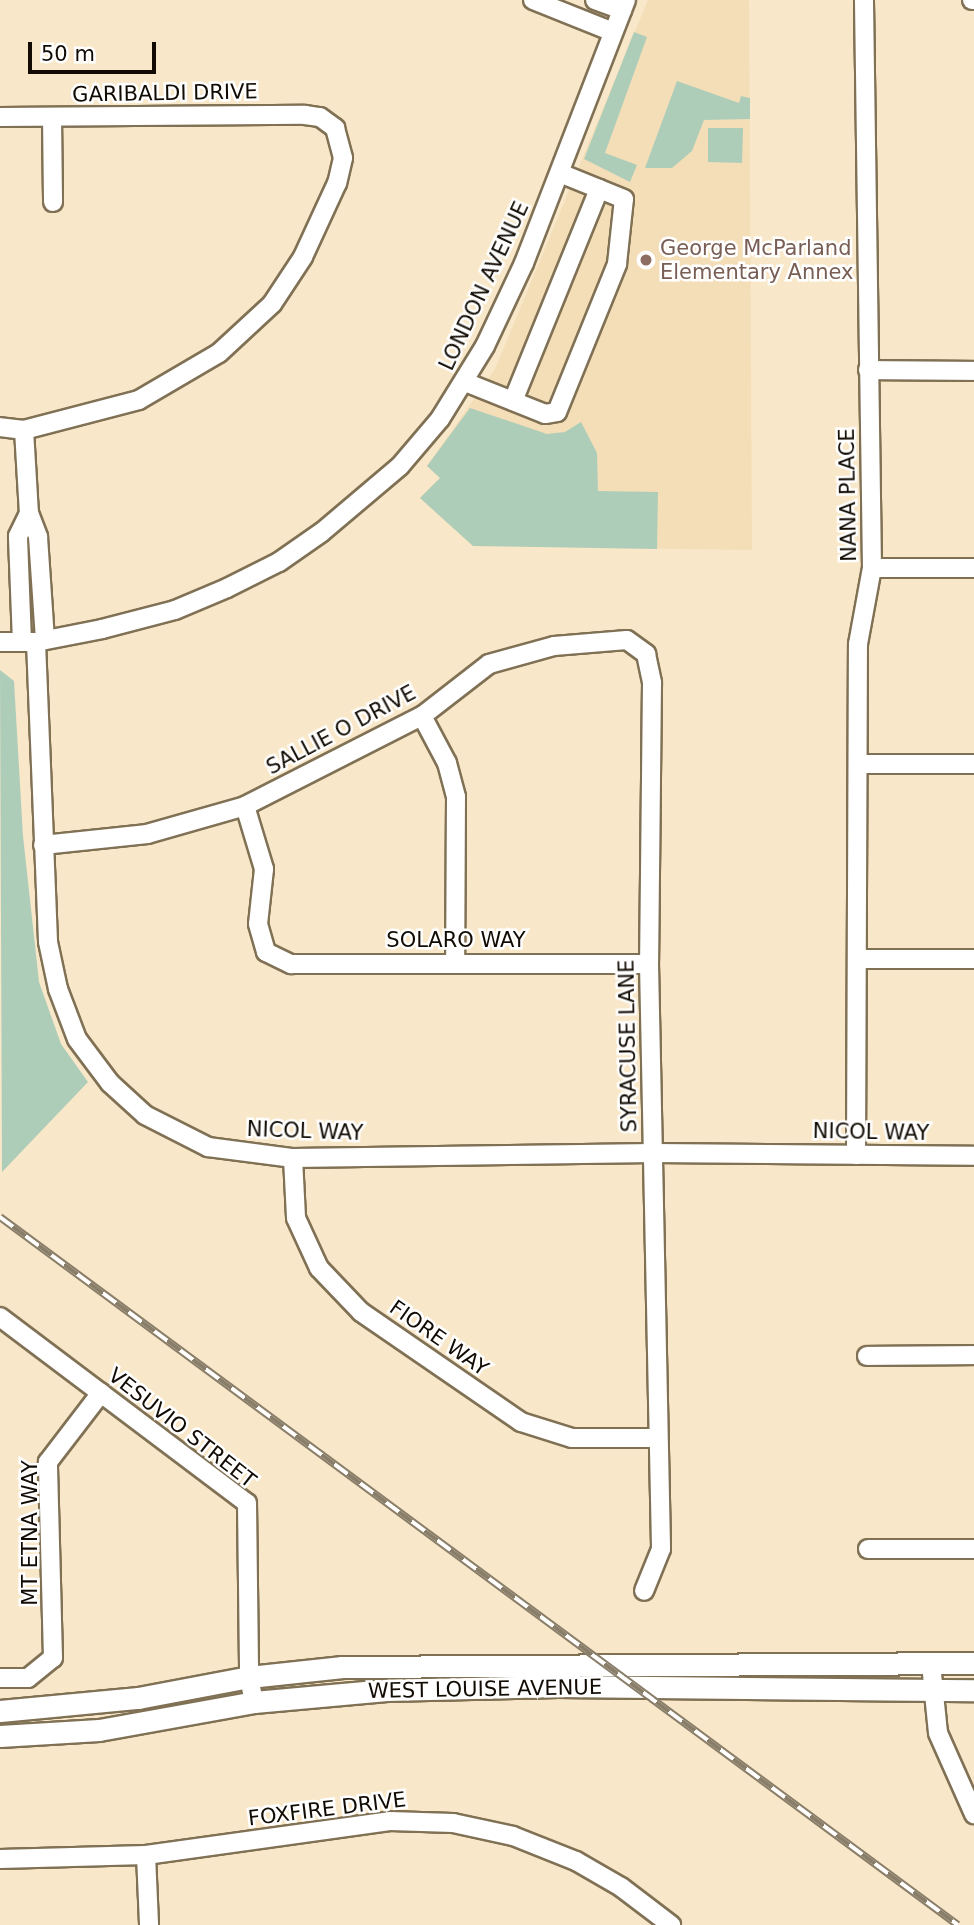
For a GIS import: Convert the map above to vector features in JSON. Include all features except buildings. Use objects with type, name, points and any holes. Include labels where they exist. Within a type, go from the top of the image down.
[{"type":"main road","name":"WEST LOUISE AVENUE","points":[[0,1711],[138,1698],[248,1677],[422,1663],[974,1663]]},
{"type":"main road","name":"WEST LOUISE AVENUE","points":[[0,1736],[99,1730],[254,1702],[386,1690],[558,1686],[974,1690]]},
{"type":"street","points":[[533,0],[613,32]]},
{"type":"street","points":[[595,0],[624,5]]},
{"type":"street","name":"NANA PLACE","points":[[856,1155],[858,644],[872,568],[864,0]]},
{"type":"street","name":"LONDON AVENUE","points":[[0,642],[34,641],[174,610],[279,562],[322,532],[400,466],[465,382],[524,263],[624,5]]},
{"type":"street","name":"GARIBALDI DRIVE","points":[[0,117],[305,115],[328,123],[340,138],[343,158],[337,183],[303,257],[272,304],[247,330],[194,371],[148,395],[77,419],[24,430]]},
{"type":"street","points":[[52,117],[53,202]]},
{"type":"street","points":[[465,382],[545,414],[557,412],[617,264],[624,199],[560,173]]},
{"type":"street","points":[[513,401],[599,189]]},
{"type":"street","points":[[868,370],[974,371]]},
{"type":"street","points":[[0,427],[24,430]]},
{"type":"street","name":"NICOL WAY","points":[[24,430],[29,513],[38,537],[34,641],[48,942],[58,989],[77,1039],[110,1083],[145,1115],[208,1147],[293,1157],[654,1153],[974,1156]]},
{"type":"street","points":[[872,568],[974,568]]},
{"type":"street","name":"SALLIE O DRIVE","points":[[43,845],[147,834],[245,806],[422,716],[489,664],[554,646],[627,640],[646,654]]},
{"type":"street","name":"SYRACUSE LANE","points":[[644,1591],[661,1549],[649,964],[652,683],[646,654]]},
{"type":"street","points":[[422,716],[447,763],[456,797],[455,961]]},
{"type":"street","points":[[858,764],[974,764]]},
{"type":"street","name":"SOLARO WAY","points":[[245,806],[264,869],[258,924],[267,952],[291,964],[455,961],[649,964]]},
{"type":"street","points":[[858,958],[974,959]]},
{"type":"street","name":"FIORE WAY","points":[[293,1157],[296,1218],[319,1268],[361,1312],[521,1422],[572,1438],[658,1438]]},
{"type":"street","name":"VESUVIO STREET","points":[[0,1317],[247,1503],[248,1677],[254,1702]]},
{"type":"street","points":[[867,1356],[974,1355]]},
{"type":"street","name":"MT ETNA WAY","points":[[0,1678],[28,1678],[45,1669],[55,1648],[48,1462],[101,1393]]},
{"type":"street","points":[[867,1549],[974,1549]]},
{"type":"street","points":[[931,1664],[938,1733],[974,1814]]},
{"type":"street","name":"FOXFIRE DRIVE","points":[[0,1859],[146,1855],[390,1821],[453,1823],[513,1836],[576,1861],[671,1925]]},
{"type":"street","points":[[146,1855],[149,1925]]},
{"type":"shaded area","name":"George McParland Elementary Annex","points":[[648,0],[749,0],[752,550],[473,546],[420,498],[440,478],[427,466],[495,369]]},
{"type":"green space","points":[[634,32],[647,37],[605,153],[637,165],[630,182],[584,159]]},
{"type":"green space","points":[[677,81],[739,103],[741,96],[750,98],[750,119],[704,120],[692,151],[672,168],[645,168]]},
{"type":"green space","points":[[708,128],[743,128],[742,163],[708,162]]},
{"type":"green space","points":[[470,408],[547,434],[565,432],[581,422],[597,453],[598,491],[658,492],[657,549],[473,546],[420,498],[440,478],[427,466]]},
{"type":"green space","points":[[0,670],[14,681],[23,836],[39,982],[61,1044],[88,1082],[2,1172]]},
{"type":"railway","points":[[0,1217],[958,1925]]},
{"type":"place","name":"George McParland Elementary Annex","points":[[646,260]]}]
